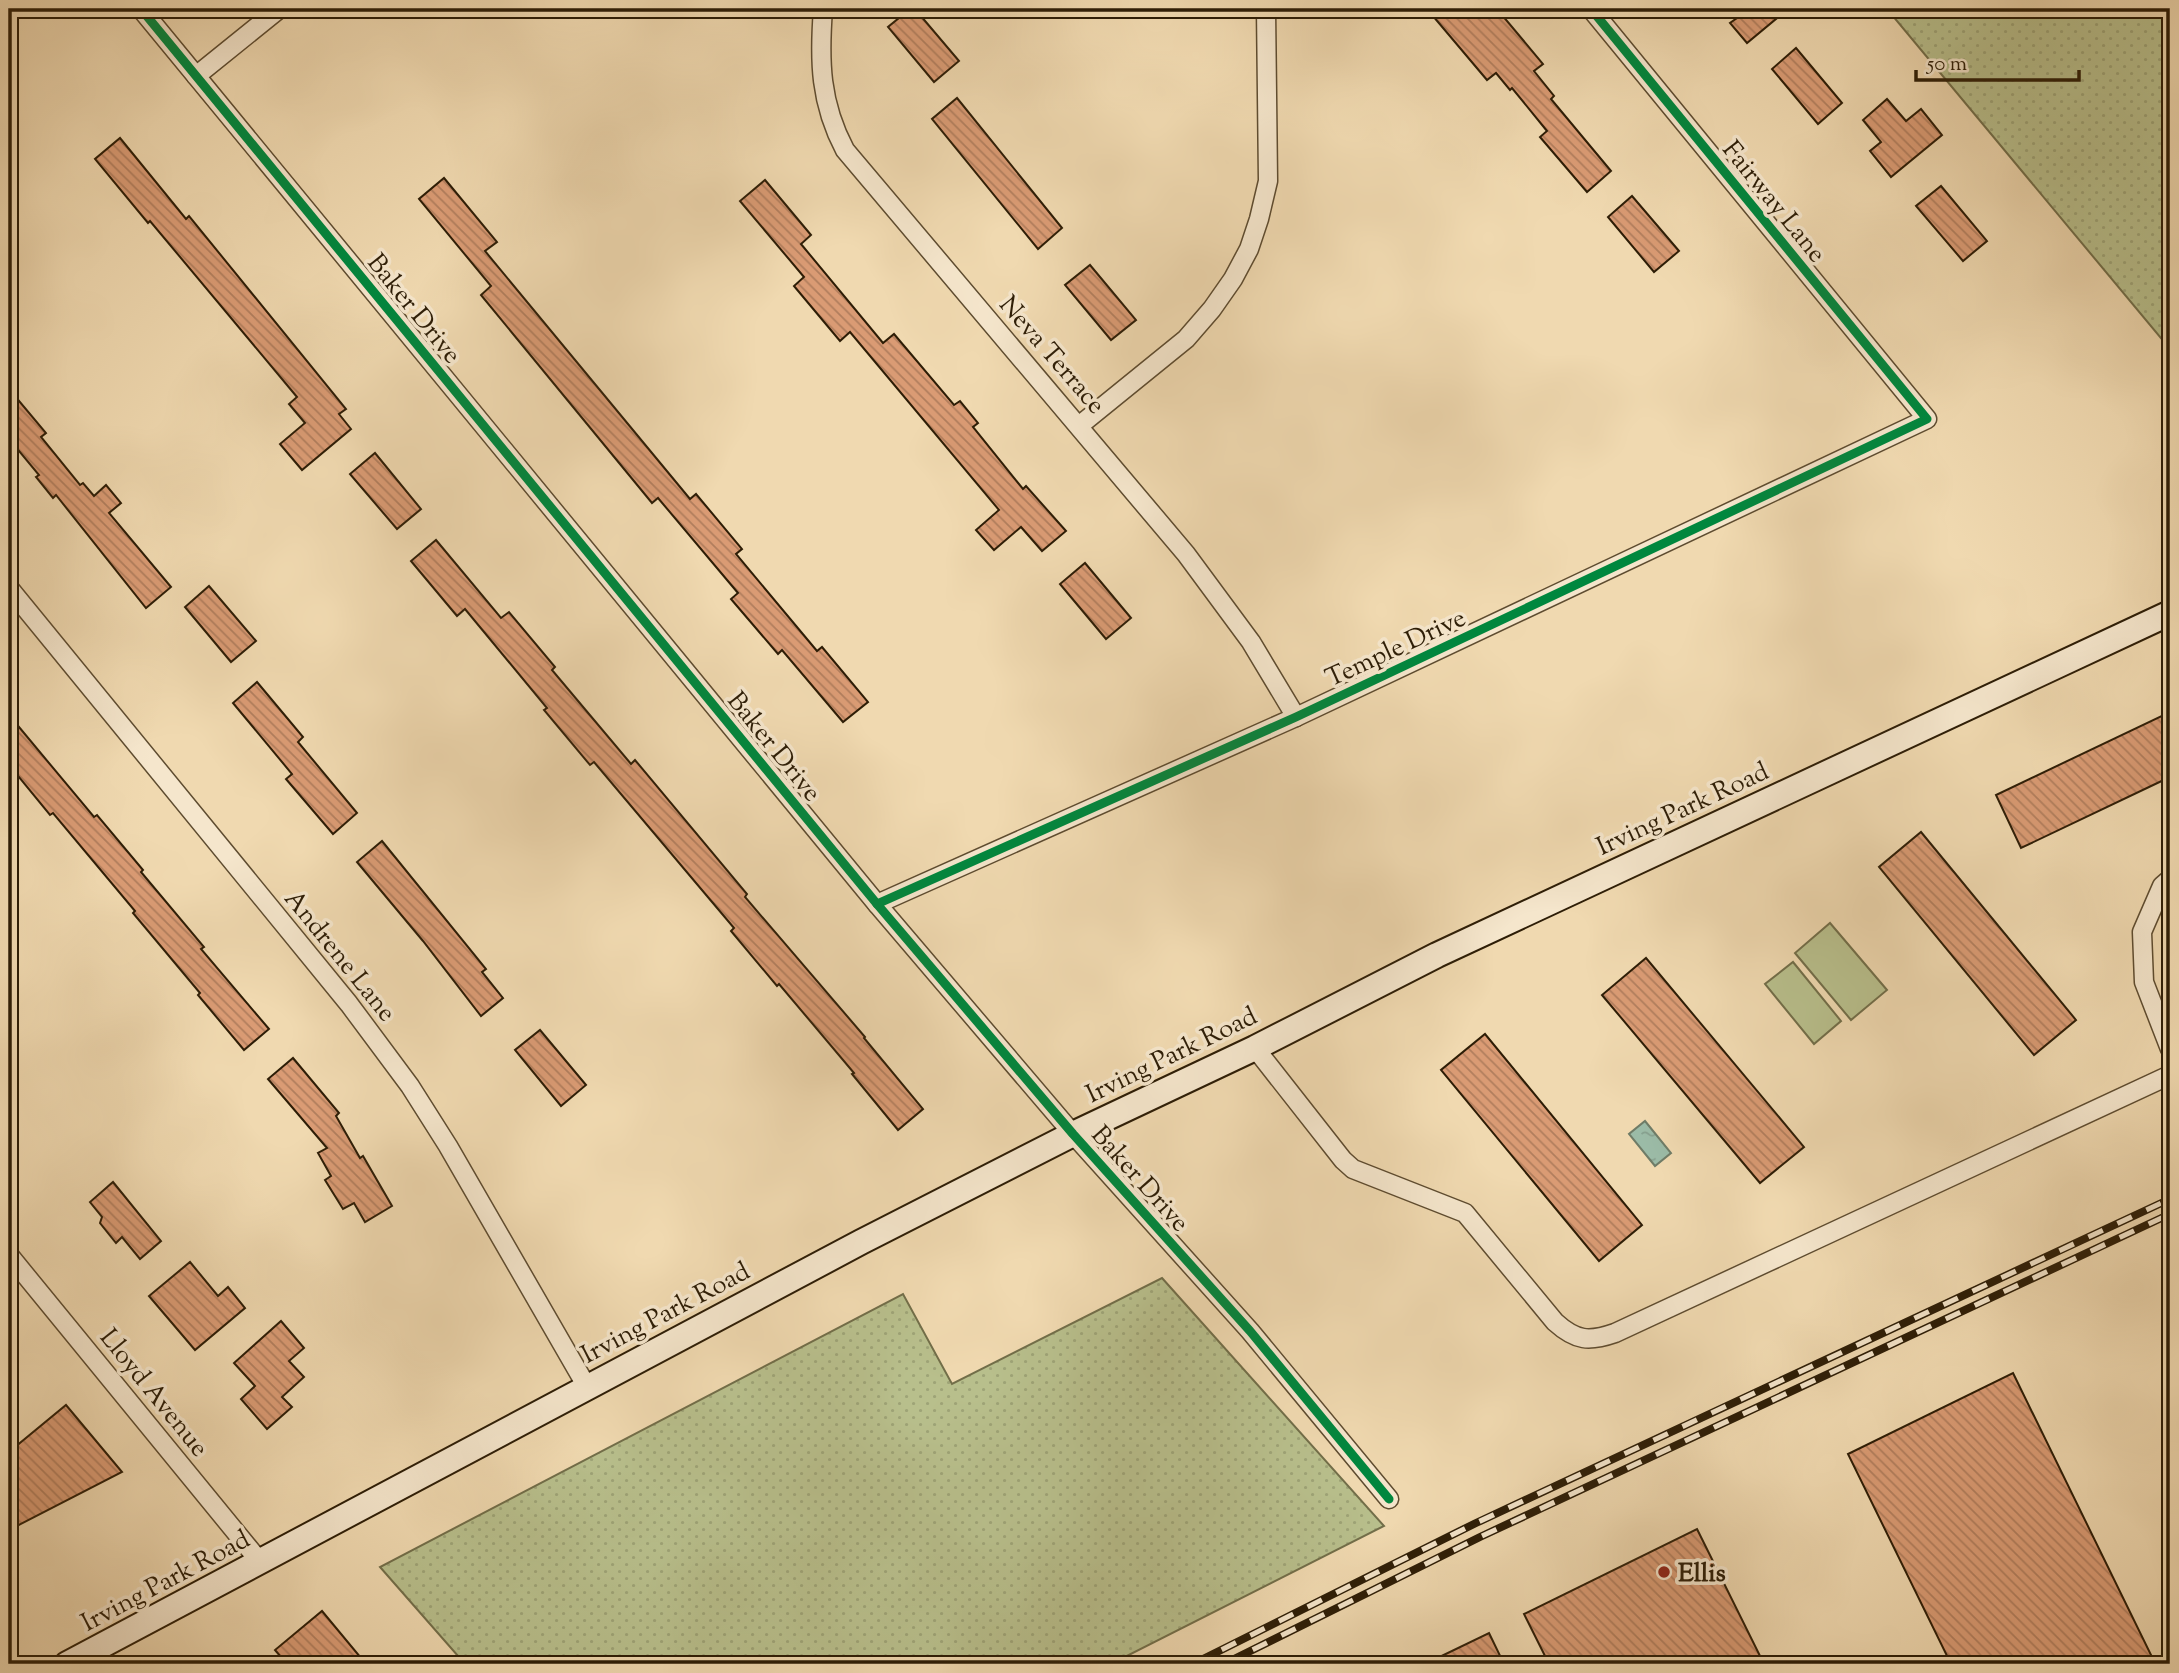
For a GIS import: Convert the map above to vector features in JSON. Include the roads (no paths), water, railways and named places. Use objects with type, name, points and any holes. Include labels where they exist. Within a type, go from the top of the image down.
[{"type":"main road","name":"Irving Park Road","points":[[67,1664],[861,1242],[1073,1134],[1255,1048],[1437,955],[2170,613]]},
{"type":"street","name":"Baker Drive","points":[[141,9],[877,904],[1073,1134],[1250,1331],[1389,1499]]},
{"type":"street","points":[[196,76],[279,9]]},
{"type":"street","name":"Neva Terrace","points":[[823,9],[822,66],[825,102],[845,150],[1080,425],[1215,590],[1251,642],[1296,717]]},
{"type":"street","points":[[1080,425],[1186,339],[1233,279],[1248,248],[1259,219],[1268,181],[1266,9]]},
{"type":"street","name":"Fairway Lane","points":[[1591,9],[1927,419]]},
{"type":"street","name":"Temple Drive","points":[[877,904],[1296,717],[1927,419]]},
{"type":"street","name":"Andrene Lane","points":[[9,588],[349,1004],[410,1086],[448,1146],[587,1387]]},
{"type":"street","points":[[2170,879],[2162,886],[2142,932],[2144,982],[2170,1049]]},
{"type":"street","points":[[1255,1048],[1343,1160],[1353,1169],[1465,1213],[1555,1322],[1567,1333],[1583,1339],[1598,1339],[1615,1333],[2170,1075]]},
{"type":"street","name":"Lloyd Avenue","points":[[9,1255],[261,1563]]},
{"type":"water","points":[[1645,1121],[1671,1153],[1655,1166],[1629,1134]]},
{"type":"railway","points":[[1193,1664],[1476,1523],[2170,1199]]},
{"type":"railway","points":[[1224,1664],[1480,1537],[2170,1214]]},
{"type":"place","name":"Ellis","points":[[1664,1572]]}]
